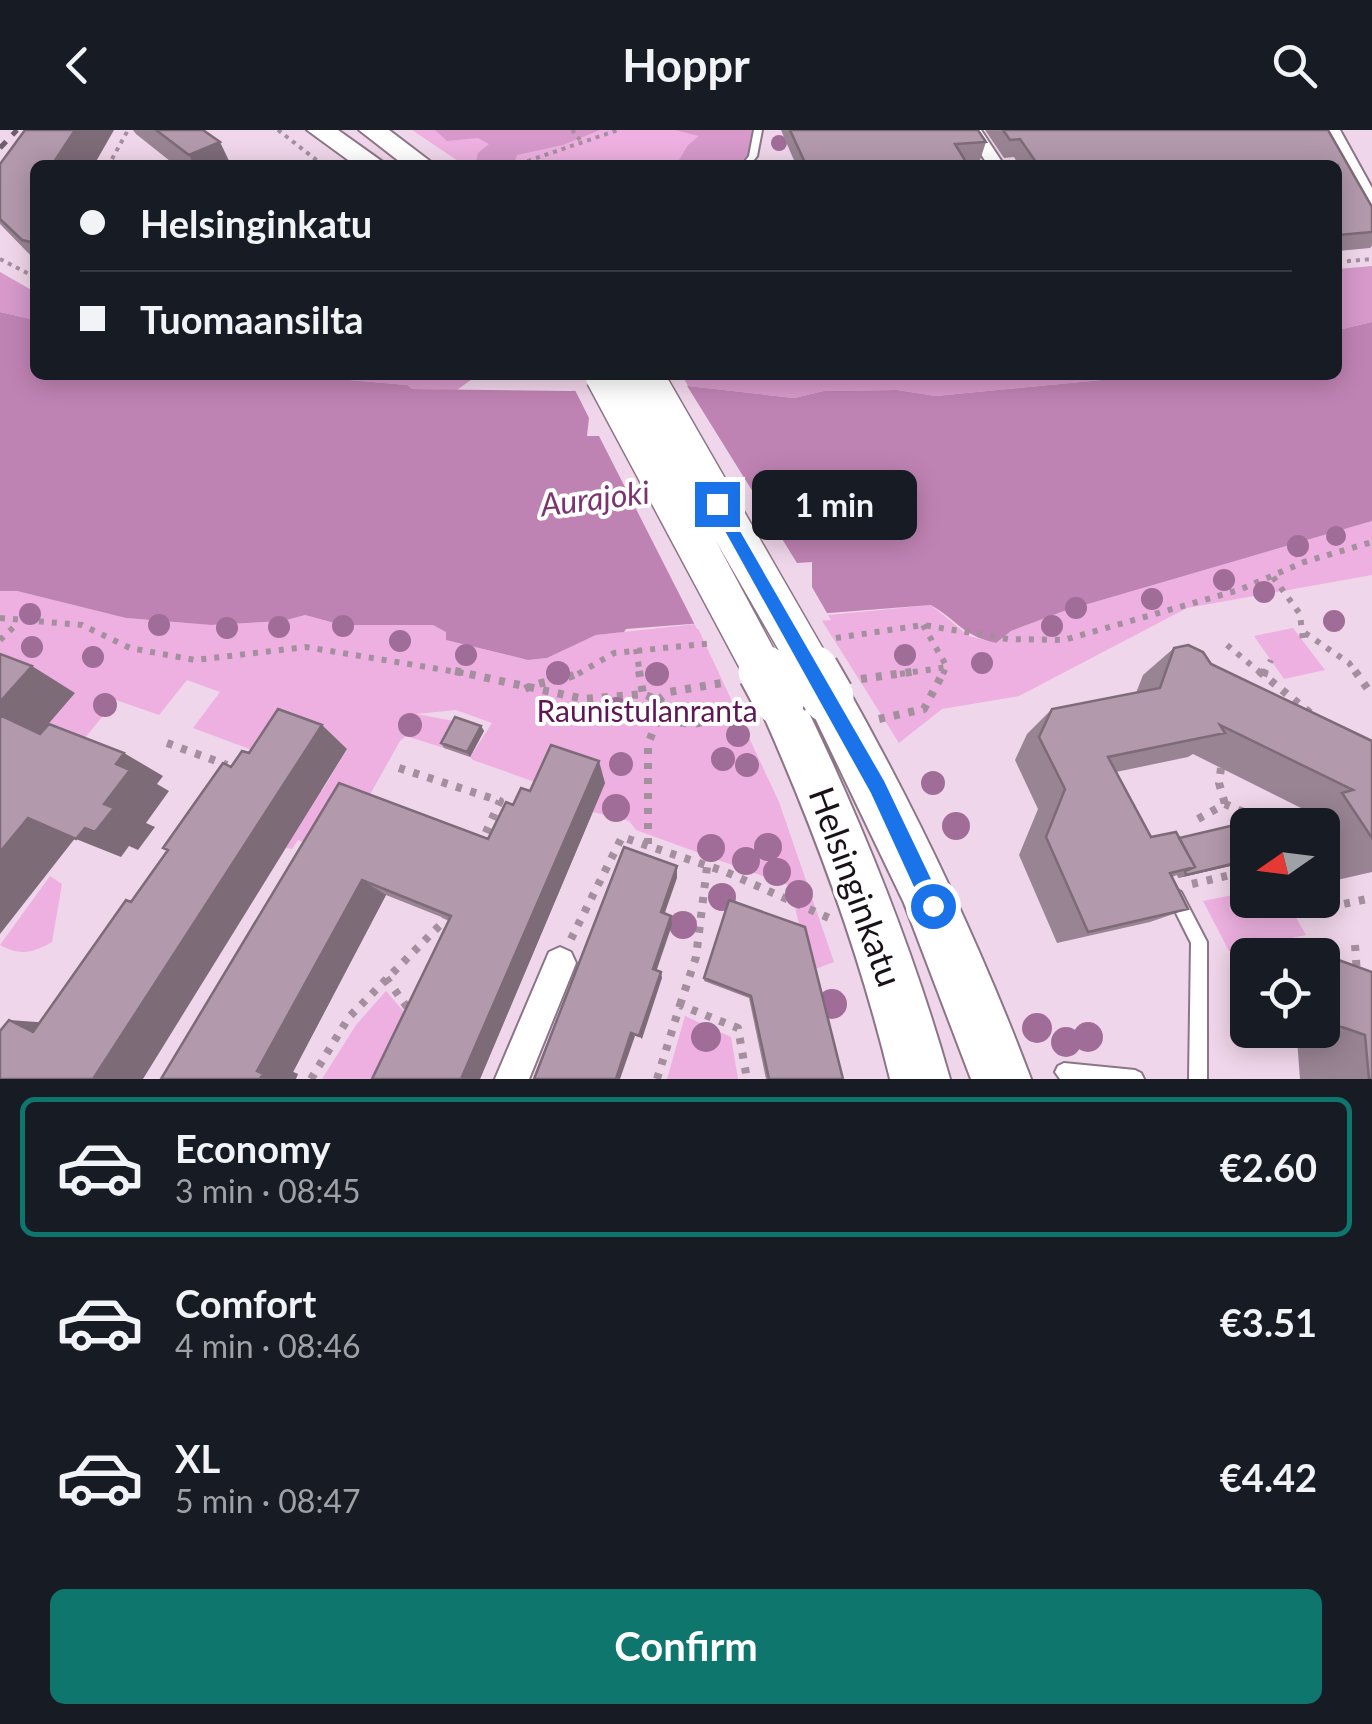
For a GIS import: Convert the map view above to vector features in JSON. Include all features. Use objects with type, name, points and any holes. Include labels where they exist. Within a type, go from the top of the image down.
[{"type":"main road","points":[[320,130],[365,160]]},
{"type":"main road","points":[[372,130],[415,160]]},
{"type":"main road","points":[[607,380],[780,704]]},
{"type":"main road","points":[[645,380],[780,704]]},
{"type":"main road","name":"Helsinginkatu","points":[[780,704],[854,875],[889,973],[920,1079]]},
{"type":"main road","name":"Helsinginkatu","points":[[780,704],[918,870],[1001,1079]]},
{"type":"street","points":[[972,130],[993,160]]},
{"type":"street","points":[[1332,130],[1372,203]]},
{"type":"street","points":[[512,1079],[560,963]]},
{"type":"lane","points":[[750,160],[758,130]]},
{"type":"lane","points":[[1172,888],[1199,942],[1198,1079]]},
{"type":"lane","points":[[1064,1072],[1135,1079]]},
{"type":"path","points":[[112,160],[128,130]]},
{"type":"path","points":[[572,130],[580,140]]},
{"type":"path","points":[[529,160],[618,130]]},
{"type":"path","points":[[0,259],[30,274]]},
{"type":"path","points":[[1342,262],[1372,259]]},
{"type":"path","points":[[1360,260],[1372,267]]},
{"type":"path","points":[[950,628],[1008,639],[1064,640],[1272,577],[1304,562],[1372,542]]},
{"type":"path","points":[[1296,552],[1304,562]]},
{"type":"path","points":[[1272,577],[1292,598],[1304,637],[1349,663],[1372,695]]},
{"type":"path","points":[[0,618],[82,625],[130,648],[196,660],[306,646],[467,673],[525,689],[584,699],[643,694],[658,700],[677,722],[692,724],[780,704]]},
{"type":"path","points":[[0,640],[19,622]]},
{"type":"path","points":[[889,716],[924,708],[947,667],[923,625]]},
{"type":"path","points":[[525,689],[546,678],[565,681],[614,653],[706,643]]},
{"type":"path","points":[[1227,645],[1319,721]]},
{"type":"path","points":[[636,649],[643,694]]},
{"type":"path","points":[[1263,676],[1271,660]]},
{"type":"path","points":[[648,844],[648,744],[663,708]]},
{"type":"path","points":[[167,743],[234,768]]},
{"type":"path","points":[[400,768],[500,801],[477,852]]},
{"type":"path","points":[[1221,768],[1218,783],[1225,804],[1235,808]]},
{"type":"path","points":[[1198,819],[1225,804]]},
{"type":"path","points":[[560,963],[622,837],[790,900],[804,912],[830,918]]},
{"type":"path","points":[[656,1079],[696,956],[707,866]]},
{"type":"path","points":[[1172,888],[1230,874]]},
{"type":"path","points":[[1340,905],[1372,898]]},
{"type":"path","points":[[311,1079],[349,1017],[445,920],[453,903]]},
{"type":"path","points":[[1355,945],[1358,986]]},
{"type":"path","points":[[1356,972],[1372,976]]},
{"type":"path","points":[[386,978],[412,1012],[414,1023]]},
{"type":"path","points":[[680,1005],[738,1028],[747,1079]]},
{"type":"green space","points":[[412,130],[752,130],[749,153],[743,160],[457,160]]},
{"type":"green space","points":[[1372,521],[1372,575],[1187,608],[1019,696],[942,709],[899,743],[819,616],[931,605],[969,636],[996,643],[1011,631],[1064,611]]},
{"type":"green space","name":"Raunistulanranta","points":[[0,591],[17,591],[126,618],[211,625],[283,621],[305,615],[342,625],[433,625],[447,632],[446,640],[528,660],[547,658],[596,635],[696,624],[779,802],[834,962],[810,971],[790,886],[636,830],[629,821],[593,812],[604,783],[552,788],[473,760],[470,757],[492,723],[456,710],[416,714],[459,722],[444,748],[406,736],[400,741],[336,855],[298,840],[292,849],[286,848],[311,807],[311,787],[322,791],[347,749],[306,734],[287,763],[193,728],[220,692],[187,680],[159,715],[116,700],[52,778],[0,699]]},
{"type":"green space","points":[[1293,628],[1325,670],[1284,679],[1254,636]]},
{"type":"green space","points":[[50,876],[62,884],[52,942],[26,952],[0,945]]},
{"type":"green space","points":[[1230,895],[1230,918],[1296,918],[1306,935],[1230,938],[1229,951],[1203,901]]},
{"type":"green space","points":[[386,991],[405,1013],[379,1079],[322,1079],[356,1025]]},
{"type":"green space","points":[[685,1016],[731,1037],[738,1079],[667,1079]]},
{"type":"shaded area","points":[[435,130],[600,130],[563,145],[517,155],[515,160],[476,160],[478,153],[489,144],[478,138],[447,141]]},
{"type":"shaded area","points":[[675,130],[752,130],[749,153],[743,160],[679,160],[699,136]]},
{"type":"shaded area","points":[[1372,266],[1372,322],[1342,329],[1342,269]]},
{"type":"shaded area","points":[[0,272],[30,289],[30,319],[0,312]]},
{"type":"shaded area","points":[[349,380],[471,380],[457,390],[412,389],[406,385]]},
{"type":"shaded area","points":[[685,380],[1101,380],[936,396],[897,390],[824,391],[794,398],[688,386]]},
{"type":"water","name":"Aurajoki","points":[[0,312],[30,319],[30,380],[350,380],[407,385],[412,389],[570,391],[688,386],[794,398],[824,391],[897,390],[936,396],[1101,380],[1342,380],[1342,329],[1372,322],[1372,521],[1064,611],[1011,631],[996,643],[968,632],[931,605],[626,629],[596,635],[547,658],[528,660],[446,640],[446,632],[433,625],[342,625],[305,615],[283,621],[211,625],[126,618],[17,591],[0,591]]},
{"type":"pier","points":[[684,381],[797,563],[812,562],[812,587],[831,620],[697,629],[599,436],[587,436],[589,418],[573,386]]},
{"type":"building","points":[[25,130],[75,130],[55,160],[30,160],[30,242],[22,240],[0,219],[0,164]]},
{"type":"building","points":[[156,130],[203,130],[220,142],[189,155]]},
{"type":"building","points":[[790,130],[978,130],[986,142],[955,144],[965,160],[804,160]]},
{"type":"building","points":[[1003,130],[1328,130],[1372,207],[1372,232],[1342,235],[1342,160],[1035,160],[1020,139],[1010,140]]},
{"type":"building","points":[[1188,645],[1203,652],[1211,664],[1372,741],[1372,838],[1342,793],[1353,790],[1220,725],[1225,733],[1108,757],[1151,837],[1176,832],[1195,867],[1170,873],[1188,909],[1088,932],[1046,837],[1065,789],[1039,737],[1052,709],[1160,688],[1174,648]]},
{"type":"building","points":[[0,654],[32,666],[0,702]]},
{"type":"building","points":[[278,709],[322,725],[93,1079],[0,1079],[0,1031],[9,1020],[33,1032],[126,900],[131,902],[168,850],[163,848],[223,763],[231,767],[242,751],[249,753]]},
{"type":"building","points":[[0,715],[40,734],[49,724],[124,753],[116,764],[130,770],[104,804],[114,808],[95,832],[85,828],[76,839],[28,818],[0,852]]},
{"type":"building","points":[[455,717],[481,726],[467,752],[441,743]]},
{"type":"building","points":[[551,745],[599,761],[461,1079],[372,1079],[451,916],[362,880],[257,1071],[263,1074],[260,1079],[161,1079],[339,783],[488,839],[506,802],[513,805],[521,788],[530,791]]},
{"type":"building","points":[[1230,826],[1230,864],[1186,875],[1185,871],[1195,867],[1179,838]]},
{"type":"building","points":[[624,847],[677,866],[661,912],[671,916],[653,969],[661,972],[639,1036],[631,1033],[616,1079],[534,1079]]},
{"type":"building","points":[[729,900],[805,927],[843,1079],[769,1079],[751,996],[704,978]]},
{"type":"building","points":[[1340,961],[1372,972],[1372,1079],[1365,1035],[1340,1026]]},
{"type":"railway","points":[[0,148],[17,130]]},
{"type":"route","points":[[717,504],[877,787],[933,906]]}]
